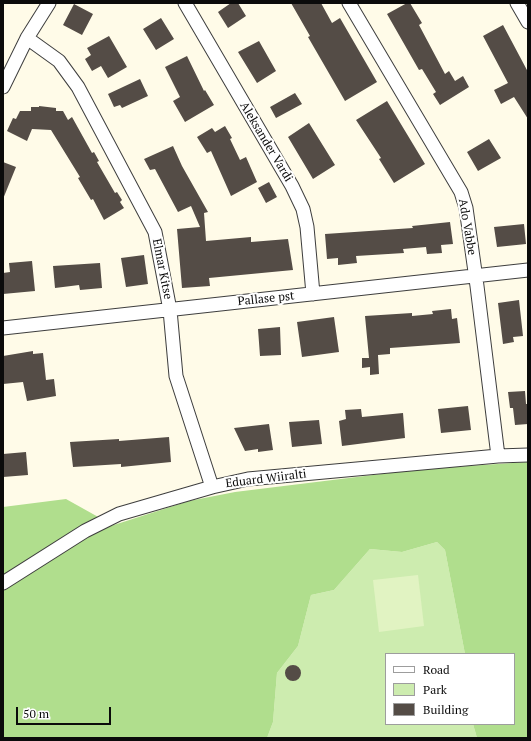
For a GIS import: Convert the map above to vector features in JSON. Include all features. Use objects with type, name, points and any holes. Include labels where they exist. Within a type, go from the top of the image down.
[{"type":"street","points":[[3,87],[27,38],[50,3]]},
{"type":"street","name":"Aleksander Vardi","points":[[185,3],[292,186],[303,209],[307,227],[313,294]]},
{"type":"street","name":"Ado Vabbe","points":[[349,3],[460,192],[466,208],[498,456]]},
{"type":"street","points":[[517,3],[528,22]]},
{"type":"street","name":"Elmar Kitse","points":[[27,38],[59,62],[78,87],[155,232],[170,310],[176,376],[212,487]]},
{"type":"street","name":"Pallase pst","points":[[3,328],[528,270]]},
{"type":"street","name":"Eduard Wiiralti","points":[[3,583],[85,531],[118,514],[212,487],[248,479],[498,456],[528,455]]},
{"type":"green space","points":[[528,462],[528,738],[477,738],[473,725],[515,725],[515,653],[465,653],[445,550],[437,542],[402,552],[370,549],[334,590],[311,595],[298,646],[277,673],[273,722],[267,738],[3,738],[3,507],[66,499],[109,523],[95,531],[189,501],[235,492],[422,469]]},
{"type":"green space","points":[[437,542],[445,550],[465,653],[385,653],[385,725],[473,725],[477,738],[267,738],[273,722],[277,673],[298,646],[311,595],[334,590],[370,549],[402,552]]},
{"type":"green space","points":[[418,575],[424,626],[379,632],[373,580]]},
{"type":"building","points":[[231,3],[238,3],[246,16],[228,28],[218,12]]},
{"type":"building","points":[[291,3],[321,3],[332,23],[340,18],[377,82],[345,101],[308,37],[310,36]]},
{"type":"building","points":[[407,3],[410,3],[422,23],[419,25],[445,74],[449,71],[455,81],[463,76],[469,87],[440,105],[433,94],[436,92],[422,69],[419,70],[387,14]]},
{"type":"building","points":[[74,4],[93,14],[82,35],[63,25]]},
{"type":"building","points":[[161,18],[174,39],[156,50],[143,29]]},
{"type":"building","points":[[503,25],[528,72],[528,119],[514,97],[501,104],[494,90],[508,83],[483,36]]},
{"type":"building","points":[[109,36],[127,67],[108,78],[101,66],[92,71],[85,59],[91,55],[87,48]]},
{"type":"building","points":[[259,41],[276,71],[257,83],[238,52]]},
{"type":"building","points":[[187,56],[204,91],[205,90],[214,105],[185,122],[173,101],[180,97],[165,67]]},
{"type":"building","points":[[140,79],[148,96],[122,108],[120,105],[114,107],[108,94]]},
{"type":"building","points":[[295,93],[302,104],[276,118],[270,107]]},
{"type":"building","points":[[387,101],[425,164],[394,183],[379,159],[381,158],[356,120]]},
{"type":"building","points":[[39,106],[56,108],[56,111],[63,111],[68,120],[72,117],[92,153],[94,152],[99,161],[97,162],[115,193],[117,192],[122,200],[120,202],[124,208],[104,220],[51,130],[32,129],[27,141],[7,131],[13,118],[16,119],[20,111],[31,111],[31,107]]},
{"type":"building","points":[[309,123],[335,165],[313,179],[288,137]]},
{"type":"building","points":[[225,126],[232,138],[230,139],[240,160],[246,157],[257,182],[231,196],[211,151],[207,153],[197,137],[212,128],[215,132]]},
{"type":"building","points":[[489,139],[501,158],[478,171],[467,152]]},
{"type":"building","points":[[173,146],[182,166],[208,212],[204,213],[206,241],[251,237],[251,242],[288,239],[293,270],[209,278],[210,286],[182,288],[177,229],[200,227],[191,206],[178,212],[155,169],[150,170],[144,159]]},
{"type":"building","points":[[3,162],[16,167],[3,199]]},
{"type":"building","points":[[269,182],[277,197],[266,203],[258,188]]},
{"type":"building","points":[[450,222],[453,244],[441,245],[442,253],[427,254],[426,247],[403,249],[404,253],[356,256],[357,263],[338,265],[338,258],[327,259],[325,234],[413,228],[412,226]]},
{"type":"building","points":[[524,224],[526,244],[497,247],[494,227]]},
{"type":"building","points":[[144,255],[148,284],[126,287],[121,258]]},
{"type":"building","points":[[32,261],[35,291],[3,294],[3,273],[10,272],[9,263]]},
{"type":"building","points":[[100,263],[102,288],[80,290],[79,285],[55,288],[53,266]]},
{"type":"building","points":[[519,300],[523,336],[513,337],[514,342],[503,344],[498,303]]},
{"type":"building","points":[[451,309],[452,319],[457,318],[460,343],[390,348],[390,354],[378,355],[379,374],[370,375],[370,367],[362,368],[362,358],[369,358],[365,316],[412,313],[412,316],[433,314],[432,311]]},
{"type":"building","points":[[334,317],[339,352],[302,357],[297,322]]},
{"type":"building","points":[[280,327],[281,355],[260,356],[258,329]]},
{"type":"building","points":[[33,351],[33,354],[43,353],[46,380],[54,379],[56,396],[27,401],[23,382],[3,384],[3,356]]},
{"type":"building","points":[[525,391],[526,404],[528,404],[528,424],[515,425],[513,408],[510,408],[508,392]]},
{"type":"building","points":[[468,406],[471,430],[441,433],[438,409]]},
{"type":"building","points":[[361,409],[362,417],[403,413],[405,438],[342,446],[339,421],[346,419],[345,410]]},
{"type":"building","points":[[319,420],[322,444],[292,447],[289,422]]},
{"type":"building","points":[[269,424],[273,450],[258,452],[258,449],[245,451],[234,428]]},
{"type":"building","points":[[169,437],[171,462],[121,467],[121,464],[73,467],[70,442],[119,439],[119,441]]},
{"type":"building","points":[[26,452],[28,475],[3,477],[3,454]]},
{"type":"building","points":[[293,665],[299,667],[301,673],[299,679],[293,681],[287,679],[285,673],[287,667]]}]
